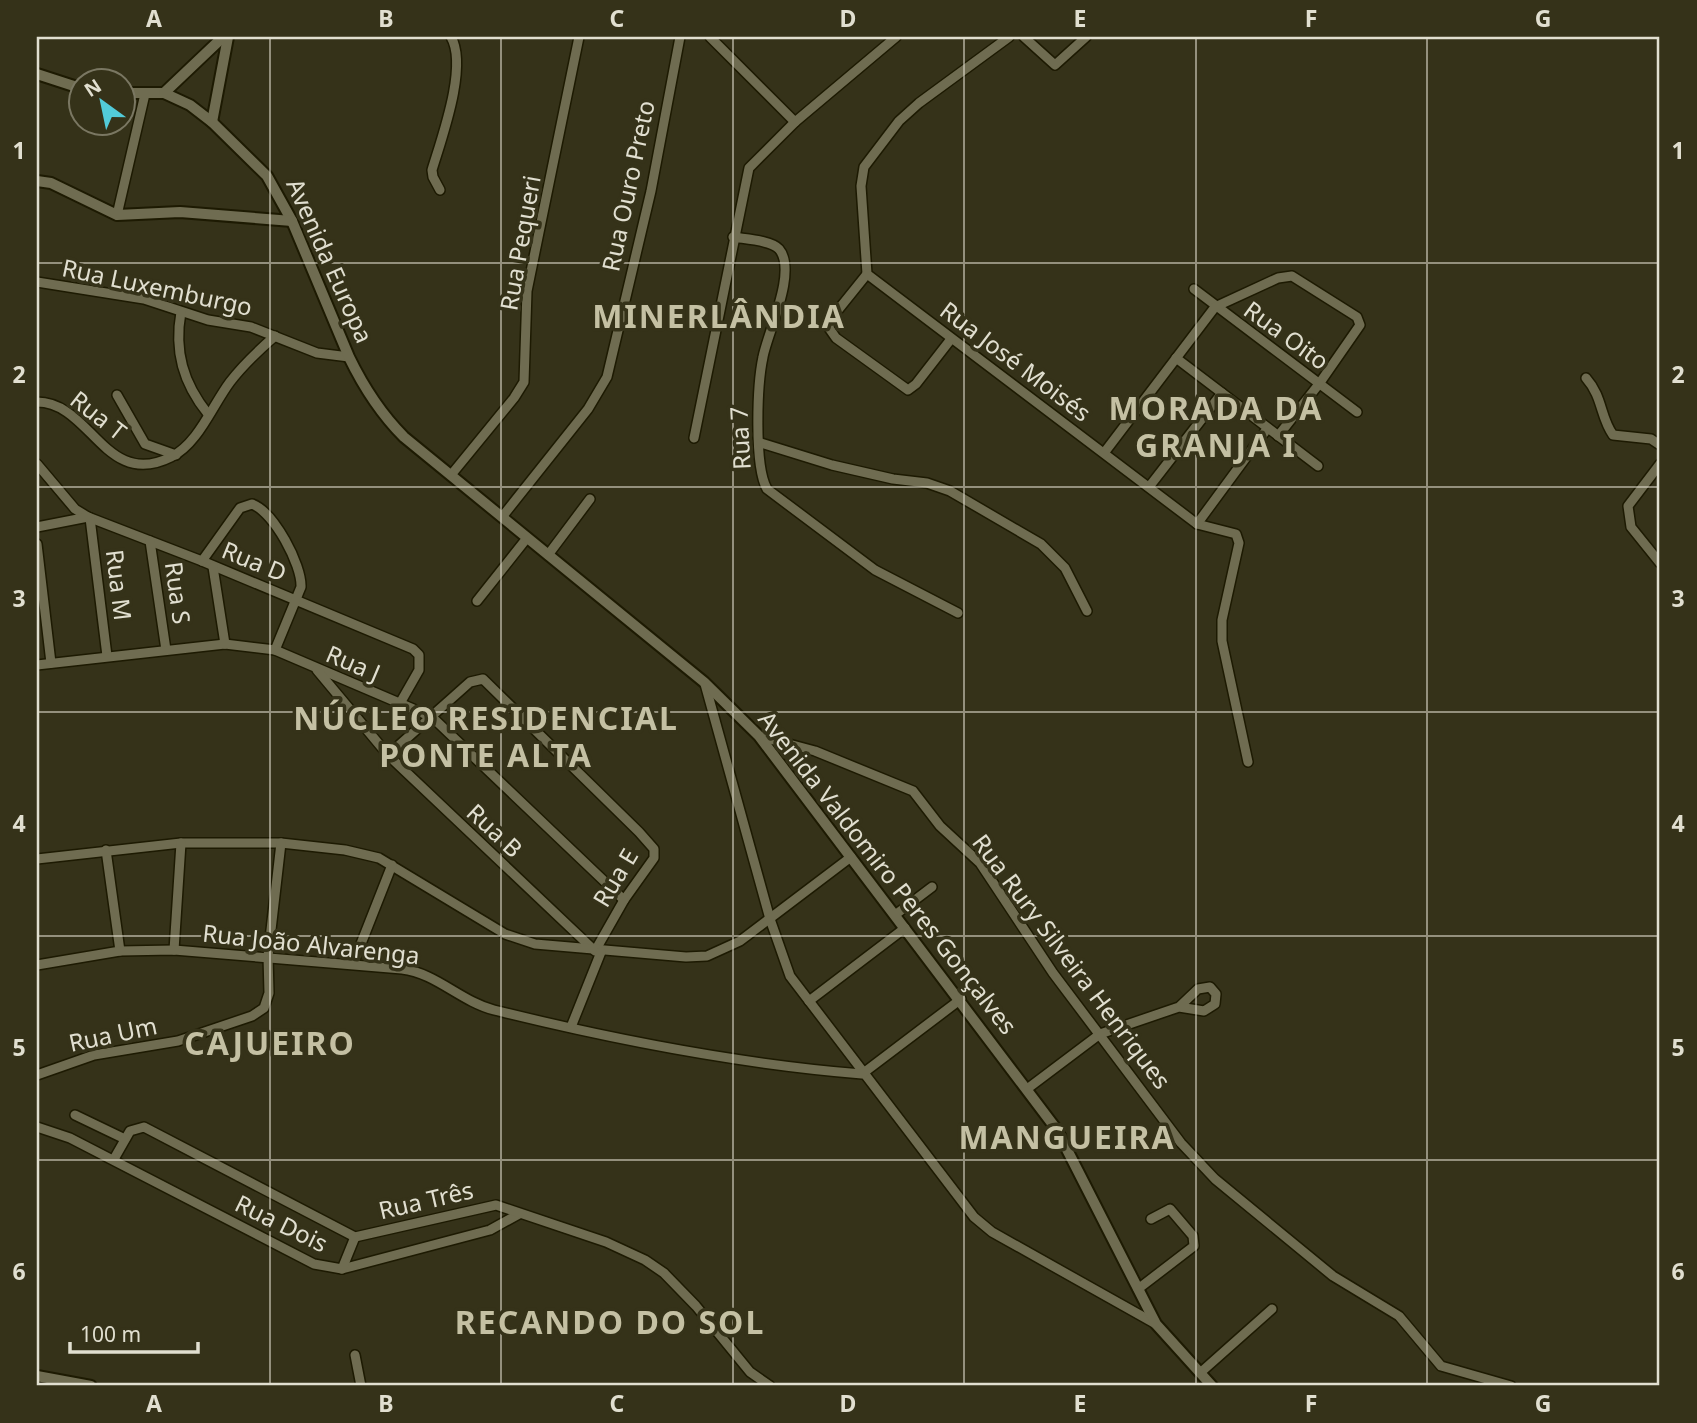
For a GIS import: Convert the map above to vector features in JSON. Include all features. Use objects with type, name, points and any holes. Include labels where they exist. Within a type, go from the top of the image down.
[{"type":"street","points":[[136,94],[164,93],[226,37]]},
{"type":"street","points":[[212,122],[224,63],[226,37]]},
{"type":"street","points":[[440,190],[432,170],[457,72],[457,53],[451,37]]},
{"type":"street","name":"Rua Pequeri","points":[[451,475],[524,382],[527,291],[579,37]]},
{"type":"street","name":"Rua Ouro Preto","points":[[502,517],[588,409],[607,377],[651,191],[680,37]]},
{"type":"street","points":[[710,37],[795,122]]},
{"type":"street","points":[[694,438],[749,168],[795,122],[895,37]]},
{"type":"street","points":[[951,339],[916,384],[906,390],[836,338],[829,328],[830,320],[867,274],[861,186],[864,167],[899,121],[919,103],[1009,37]]},
{"type":"street","points":[[1024,37],[1054,65],[1062,62],[1087,37]]},
{"type":"street","points":[[207,56],[218,57],[224,63]]},
{"type":"street","points":[[37,74],[66,83]]},
{"type":"street","name":"Avenida Europa","points":[[164,93],[190,105],[212,122],[267,176],[292,221],[349,358],[373,402],[404,437]]},
{"type":"street","points":[[117,215],[145,94]]},
{"type":"street","points":[[37,181],[51,183],[117,215],[192,213],[292,221]]},
{"type":"street","name":"Rua 7","points":[[733,237],[774,246],[781,252],[783,259],[782,291],[774,328],[763,355],[757,407],[761,443],[760,474],[772,496],[875,570],[958,613]]},
{"type":"street","name":"Rua José Moisés","points":[[867,274],[1197,524],[1232,530],[1239,543],[1222,620],[1222,641],[1248,762]]},
{"type":"street","points":[[1104,453],[1215,307],[1278,278],[1292,276],[1357,317],[1360,324],[1319,384],[1278,436]]},
{"type":"street","name":"Rua Luxemburgo","points":[[37,282],[144,299],[181,312],[251,327],[317,353],[349,358]]},
{"type":"street","name":"Rua Oito","points":[[1194,289],[1357,412]]},
{"type":"street","points":[[181,312],[177,342],[180,360],[187,382],[208,414]]},
{"type":"street","points":[[176,455],[191,440],[232,379],[275,336]]},
{"type":"street","points":[[1176,358],[1318,466]]},
{"type":"street","points":[[1586,378],[1599,396],[1613,435],[1651,439],[1660,445]]},
{"type":"street","points":[[1149,487],[1222,393]]},
{"type":"street","name":"Rua T","points":[[117,396],[145,444],[176,455]]},
{"type":"street","name":"Rua T","points":[[37,402],[56,406],[69,413],[102,447],[127,461],[149,464],[176,455]]},
{"type":"street","points":[[1197,524],[1267,429]]},
{"type":"street","name":"Avenida Valdomiro Peres Gonçalves","points":[[404,437],[704,682],[759,736],[1058,1130],[1156,1324],[1212,1386]]},
{"type":"street","points":[[761,443],[832,465],[893,479],[928,483],[950,491],[1041,544],[1065,568],[1087,611]]},
{"type":"street","name":"Rua D","points":[[37,464],[75,509],[89,518],[296,599],[417,652],[422,661],[419,670],[399,705]]},
{"type":"street","points":[[1660,464],[1631,500],[1628,513],[1631,527],[1660,563]]},
{"type":"street","points":[[548,555],[590,499]]},
{"type":"street","points":[[202,561],[240,508],[248,504],[257,506],[278,529],[298,566],[301,587],[275,650]]},
{"type":"street","points":[[37,527],[89,518]]},
{"type":"street","name":"Rua M","points":[[89,518],[107,656]]},
{"type":"street","points":[[477,601],[527,538]]},
{"type":"street","name":"Rua S","points":[[150,541],[166,650]]},
{"type":"street","points":[[37,544],[51,663]]},
{"type":"street","points":[[212,567],[225,644]]},
{"type":"street","name":"Rua J","points":[[37,665],[225,644],[275,650],[432,718],[624,900]]},
{"type":"street","name":"Rua B","points":[[317,670],[388,755],[598,951]]},
{"type":"street","name":"Rua E","points":[[388,755],[470,681],[486,681],[653,849],[652,863],[624,900],[598,951],[571,1027]]},
{"type":"street","points":[[704,682],[782,960],[809,1001],[955,1194],[983,1225],[1156,1324]]},
{"type":"street","points":[[714,713],[726,704]]},
{"type":"street","name":"Rua Rury Silveira Henriques","points":[[759,736],[815,751],[913,791],[940,826],[980,863],[1053,972],[1181,1143],[1254,1213],[1334,1276],[1399,1316],[1441,1366],[1511,1386]]},
{"type":"street","points":[[37,859],[181,843],[281,843],[357,852],[392,866],[505,934],[535,944],[598,951],[707,956],[740,941],[851,857]]},
{"type":"street","points":[[174,950],[181,843]]},
{"type":"street","name":"Rua Um","points":[[37,1075],[94,1055],[178,1041],[257,1014],[264,1008],[268,999],[268,956],[281,843]]},
{"type":"street","points":[[106,850],[120,951]]},
{"type":"street","points":[[353,964],[392,866]]},
{"type":"street","points":[[895,915],[932,887]]},
{"type":"street","points":[[809,1001],[905,928]]},
{"type":"street","name":"Rua João Alvarenga","points":[[37,965],[120,951],[174,950],[413,970],[460,997],[490,1009],[650,1046],[807,1070],[863,1074]]},
{"type":"street","points":[[863,1074],[961,999]]},
{"type":"street","points":[[1027,1089],[1100,1034],[1179,1007]]},
{"type":"street","points":[[75,1115],[125,1139],[114,1159]]},
{"type":"street","name":"Rua Dois","points":[[37,1126],[59,1133],[114,1159],[314,1264],[342,1269],[489,1230],[519,1214]]},
{"type":"street","name":"Rua Três","points":[[125,1139],[133,1129],[144,1128],[355,1237],[493,1206],[606,1242],[653,1265],[696,1306],[750,1372],[770,1386]]},
{"type":"street","points":[[1138,1289],[1194,1246],[1192,1236],[1169,1209],[1152,1219]]},
{"type":"street","points":[[342,1269],[355,1237]]},
{"type":"street","points":[[1200,1373],[1272,1309]]},
{"type":"street","points":[[355,1356],[361,1386]]},
{"type":"street","points":[[37,1376],[90,1386]]},
{"type":"district","name":"MINERLÂNDIA","points":[[719,317]]},
{"type":"district","name":"MORADA DA GRANJA I","points":[[1216,428]]},
{"type":"district","name":"NÚCLEO RESIDENCIAL PONTE ALTA","points":[[486,738]]},
{"type":"district","name":"CAJUEIRO","points":[[270,1044]]},
{"type":"district","name":"MANGUEIRA","points":[[1067,1138]]},
{"type":"district","name":"RECANDO DO SOL","points":[[610,1323]]}]
